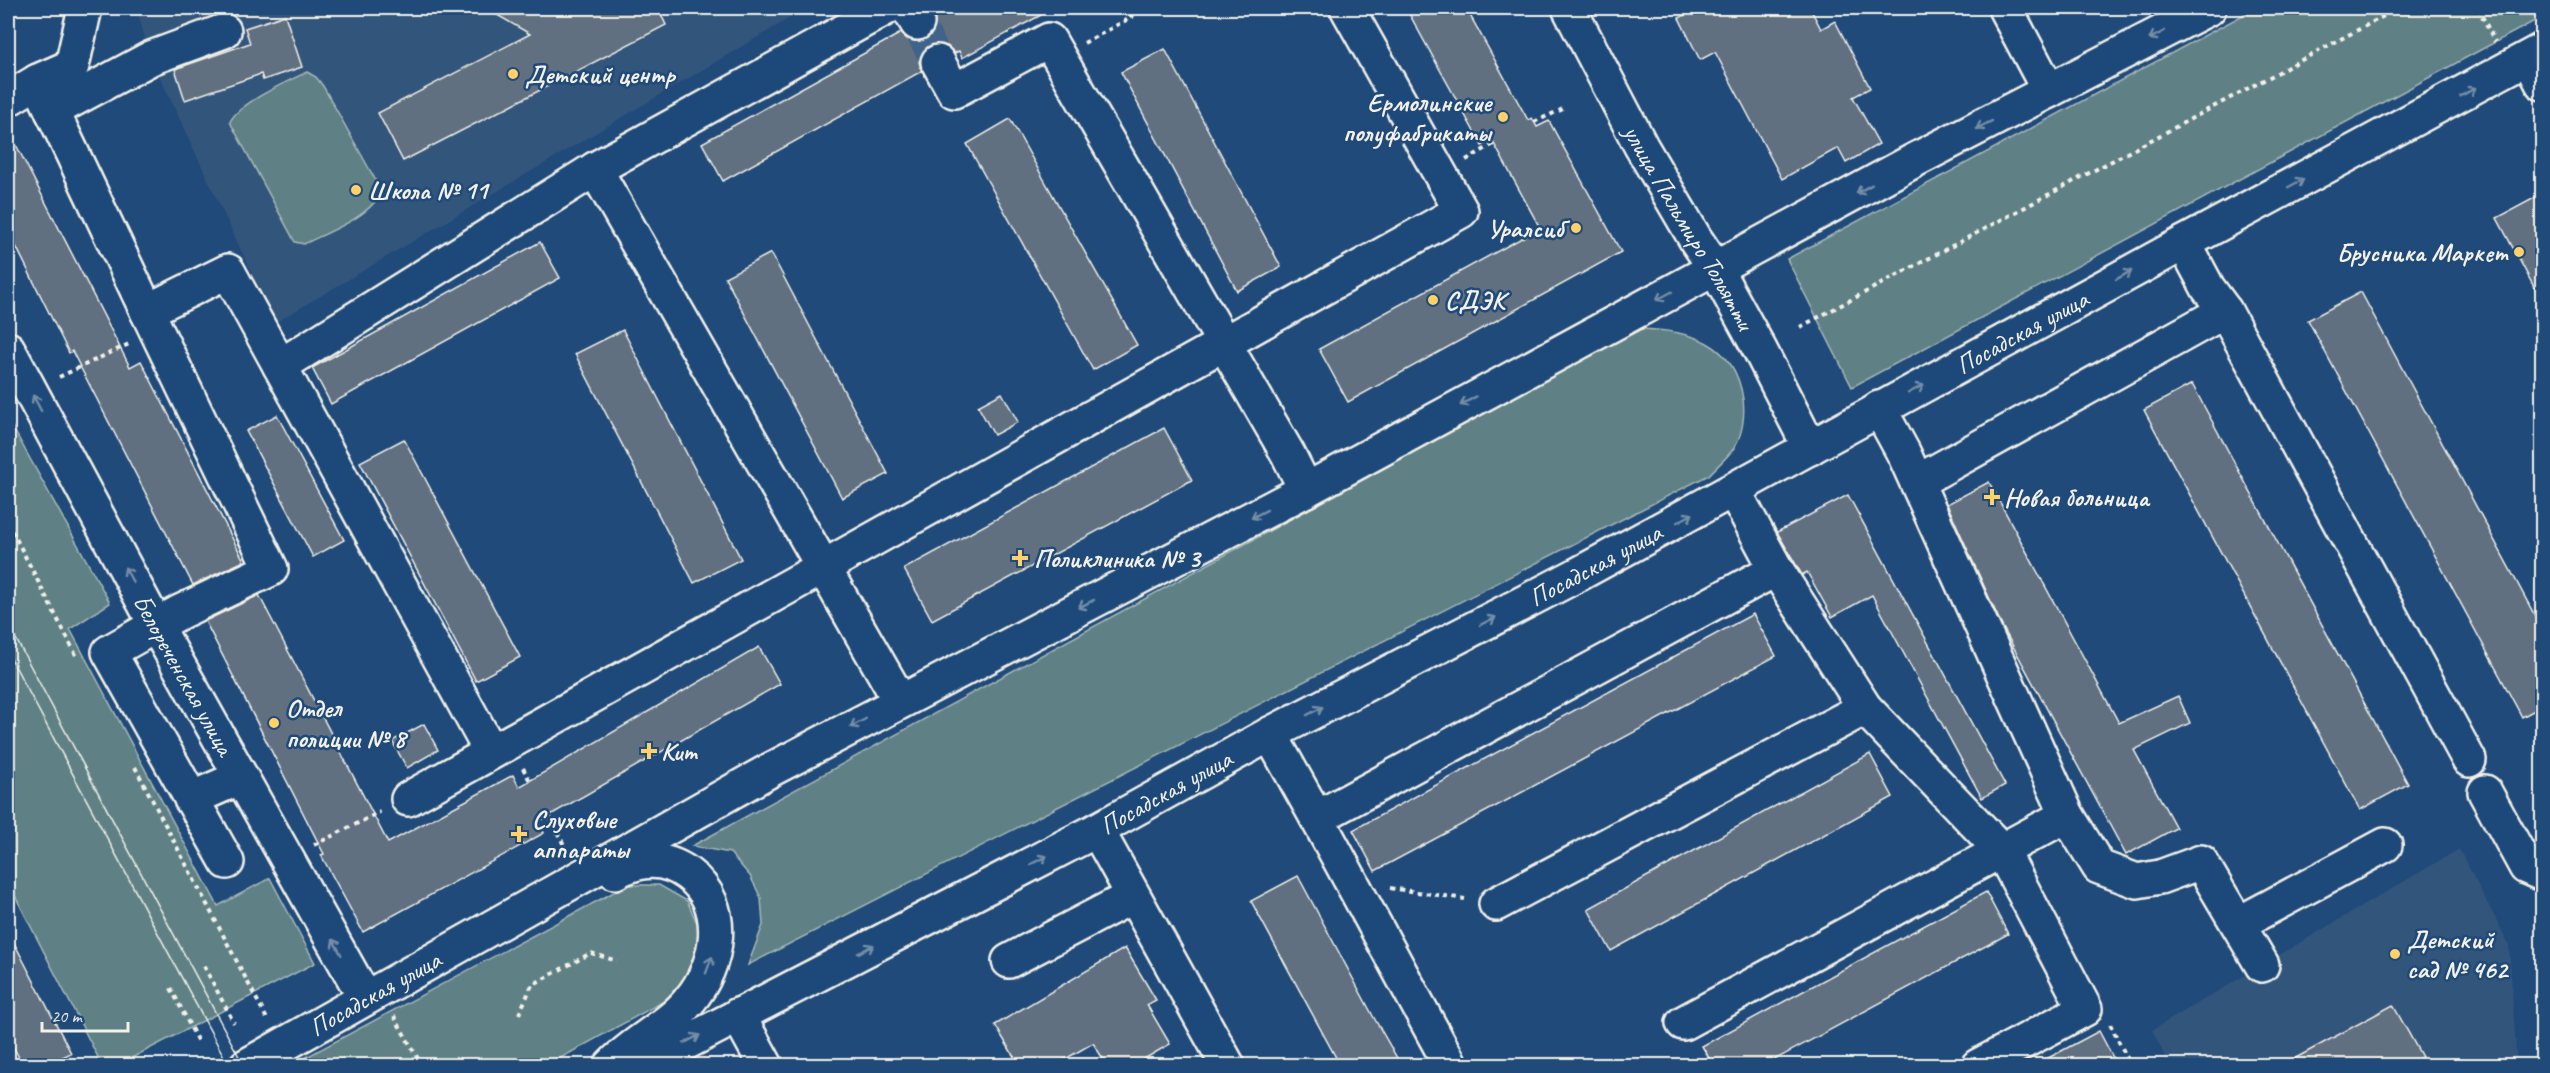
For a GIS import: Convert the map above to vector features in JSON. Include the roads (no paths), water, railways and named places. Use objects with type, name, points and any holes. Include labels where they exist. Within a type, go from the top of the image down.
[{"type":"street","points":[[8,99],[38,81],[72,66],[85,8]]},
{"type":"street","points":[[280,366],[595,169],[886,8]]},
{"type":"street","points":[[408,799],[1461,211],[1347,8]]},
{"type":"street","name":"улица Пальмиро Тольятти","points":[[1569,8],[1641,146],[1715,268],[1810,448]]},
{"type":"street","points":[[2005,8],[2049,91]]},
{"type":"street","name":"Посадская улица","points":[[246,1065],[900,700],[1305,490],[1715,268],[2209,8]]},
{"type":"street","points":[[52,111],[151,58],[224,31]]},
{"type":"street","points":[[938,62],[954,91],[1049,40],[1224,343],[1305,490]]},
{"type":"street","name":"Посадская улица","points":[[640,1065],[1097,830],[1270,734],[1734,491],[1880,408],[2184,243],[2538,64]]},
{"type":"street","points":[[38,81],[271,569],[180,612],[109,652],[227,862]]},
{"type":"street","points":[[595,169],[900,700]]},
{"type":"street","points":[[2184,243],[2208,288],[2224,310],[2469,760]]},
{"type":"street","points":[[152,321],[228,271],[491,752]]},
{"type":"street","points":[[1917,482],[2224,310]]},
{"type":"street","name":"Белореченская улица","points":[[8,349],[157,627],[365,998]]},
{"type":"street","points":[[1880,408],[1917,482],[2067,814],[2099,867],[2137,880],[2160,877],[2201,862],[2262,965]]},
{"type":"street","points":[[1734,491],[1776,569],[1866,708],[2002,851],[2085,1009],[1978,1065]]},
{"type":"street","points":[[1317,818],[1776,569]]},
{"type":"street","points":[[1496,904],[1866,708]]},
{"type":"street","points":[[1270,734],[1451,1065]]},
{"type":"street","points":[[191,799],[240,777]]},
{"type":"street","points":[[2486,792],[2526,867],[2542,874]]},
{"type":"street","points":[[1683,1023],[2067,814]]},
{"type":"street","points":[[1097,830],[1228,1065]]},
{"type":"street","points":[[2238,924],[2385,845]]},
{"type":"street","name":"Посадская улица","points":[[505,919],[541,910],[633,863],[654,860],[689,874],[704,892],[717,928],[714,953],[706,974],[689,1001],[611,1065]]},
{"type":"street","points":[[1010,961],[1133,896]]},
{"type":"street","points":[[738,1015],[766,1065]]},
{"type":"tunnel","points":[[917,23],[938,62]]},
{"type":"tram line","points":[[8,624],[244,1066]]},
{"type":"tram line","points":[[8,653],[229,1066]]},
{"type":"place","name":"Детский центр","points":[[513,74]]},
{"type":"place","name":"Ермолинские полуфабрикаты","points":[[1503,117]]},
{"type":"place","name":"Школа № 11","points":[[356,190]]},
{"type":"place","name":"Уралсиб","points":[[1576,228]]},
{"type":"place","name":"Брусника Маркет","points":[[2519,252]]},
{"type":"place","name":"СДЭК","points":[[1433,300]]},
{"type":"place","name":"Новая больница","points":[[1992,497]]},
{"type":"place","name":"Поликлиника № 3","points":[[1020,558]]},
{"type":"place","name":"Отдел полиции № 8","points":[[274,723]]},
{"type":"place","name":"Кит","points":[[649,751]]},
{"type":"place","name":"Слуховые аппараты","points":[[519,834]]},
{"type":"place","name":"Детский сад № 462","points":[[2395,954]]}]
